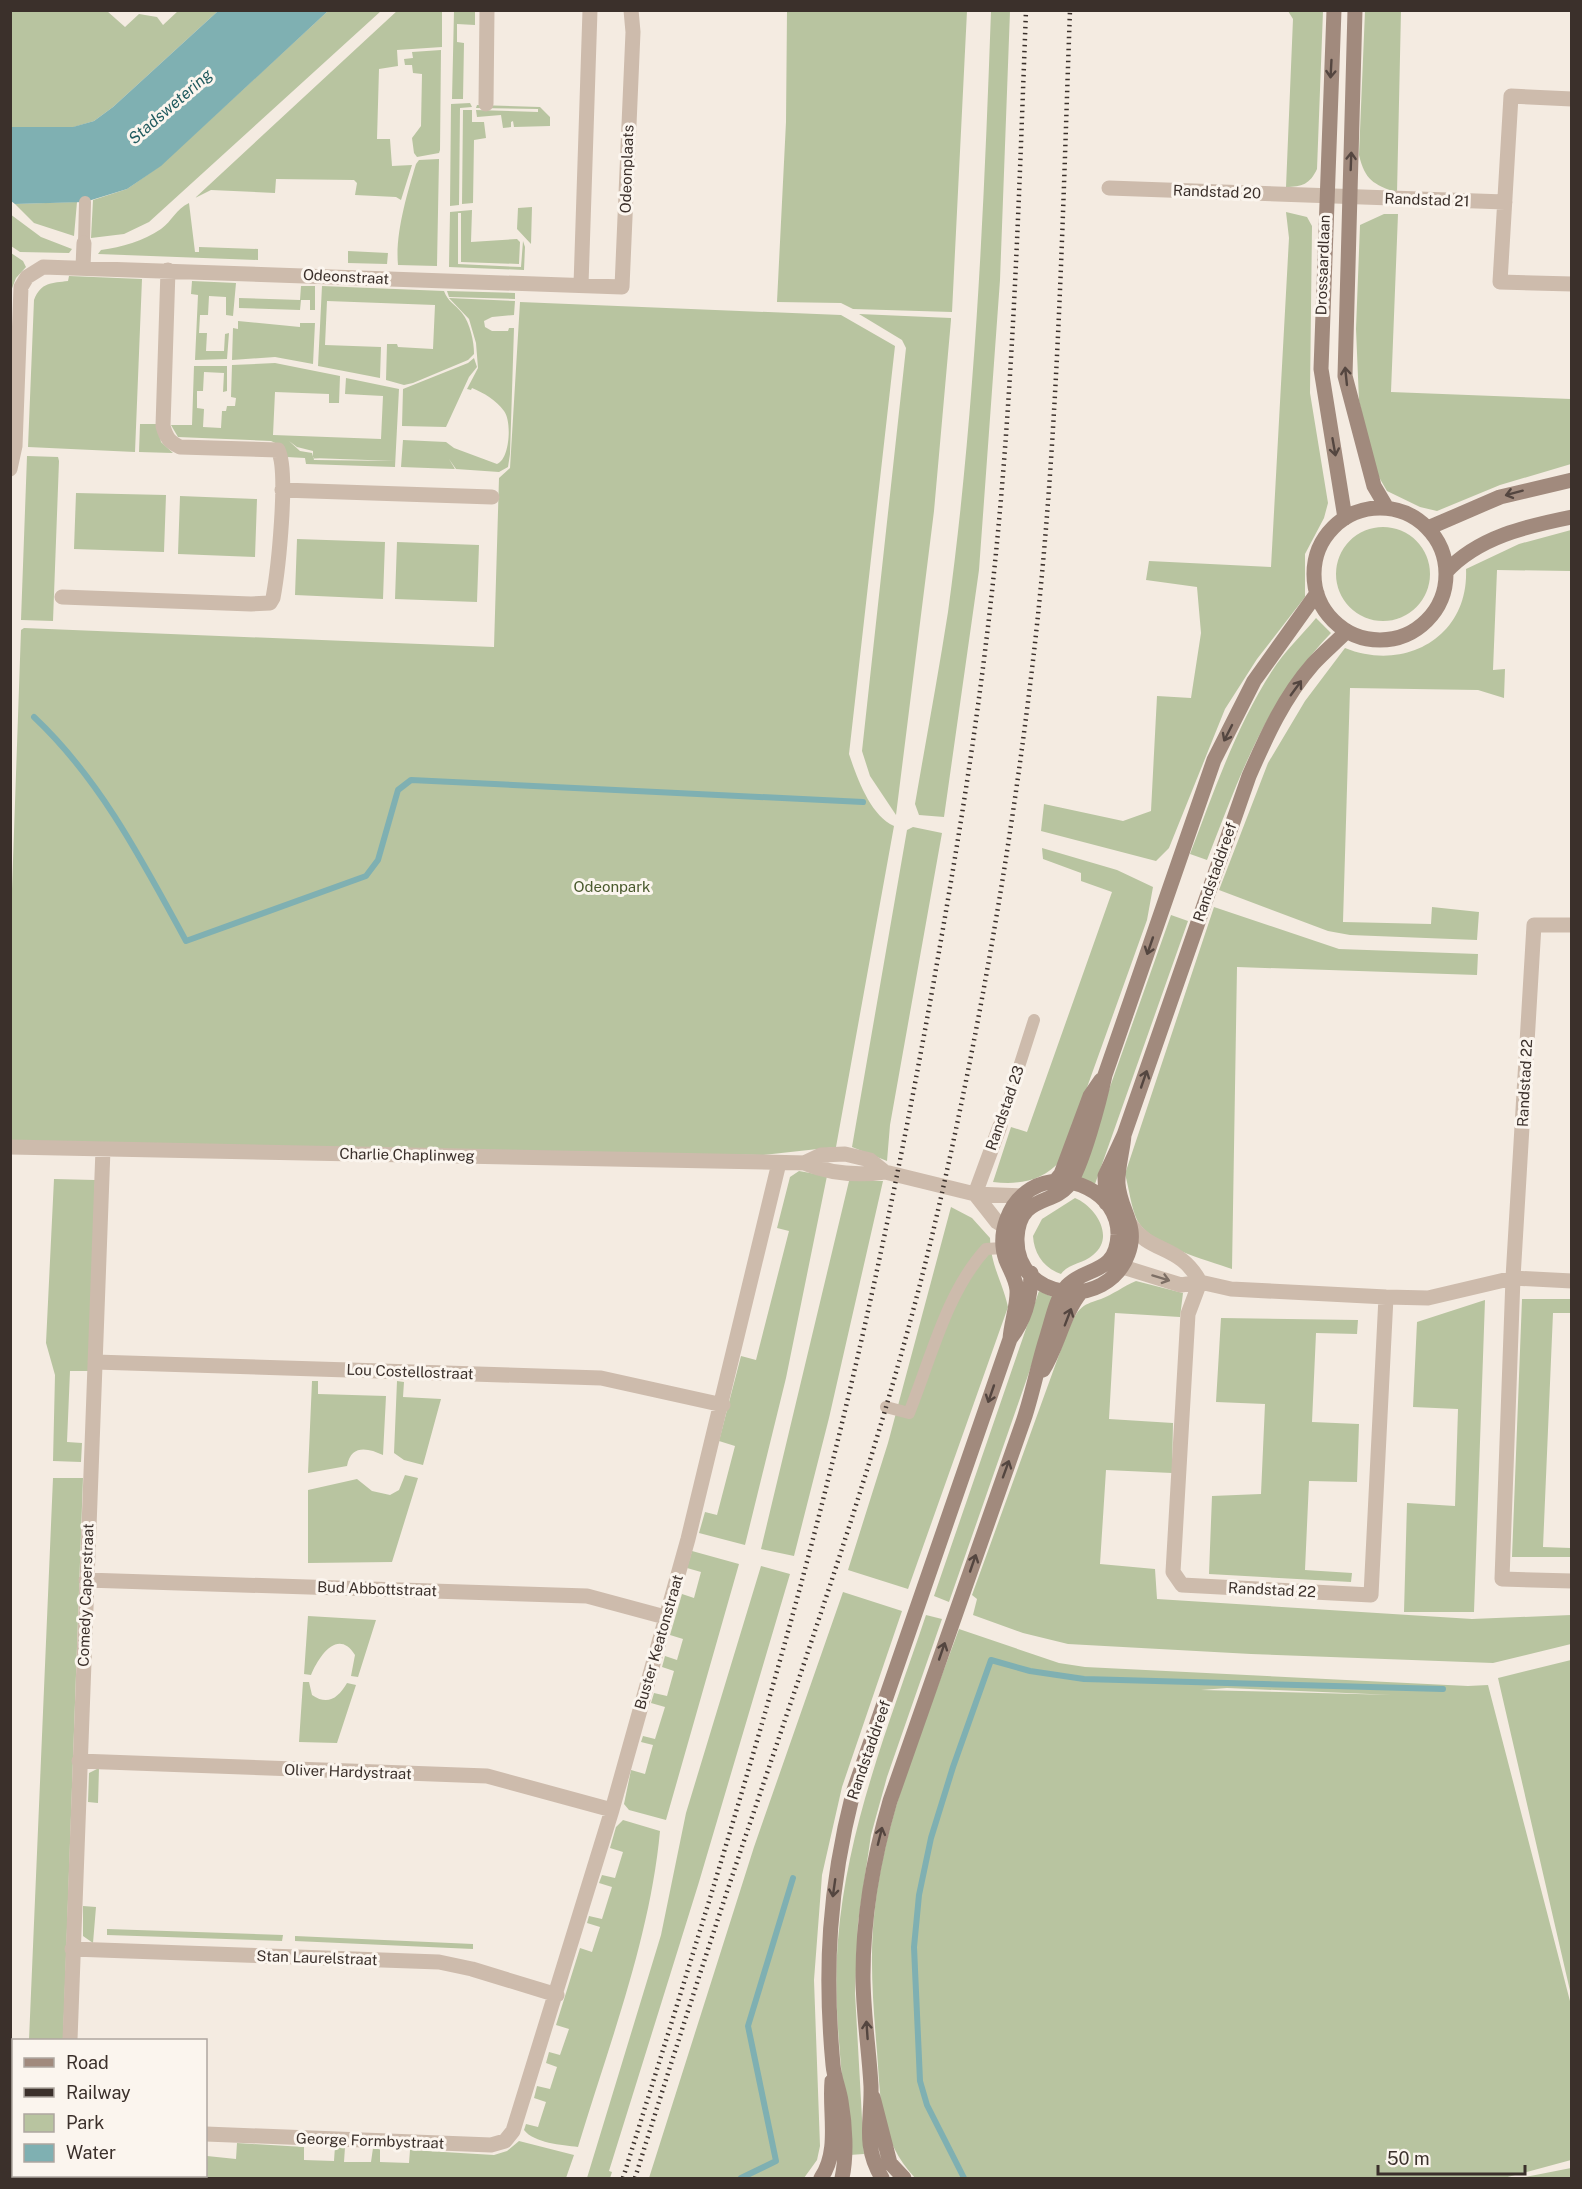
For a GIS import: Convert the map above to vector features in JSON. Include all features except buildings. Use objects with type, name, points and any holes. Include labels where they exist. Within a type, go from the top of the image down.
[{"type":"main road","name":"Drossaardlaan","points":[[1334,10],[1325,196],[1321,369],[1345,518]]},
{"type":"main road","name":"Drossaardlaan","points":[[1355,10],[1345,376],[1374,486],[1388,508]]},
{"type":"main road","points":[[1428,528],[1500,497],[1572,480]]},
{"type":"main road","points":[[1388,508],[1414,517],[1428,528],[1442,551],[1446,572],[1440,601],[1425,623],[1405,635],[1386,640],[1371,640],[1346,632],[1326,612],[1317,593],[1315,561],[1321,544],[1330,530],[1345,518],[1366,509],[1388,508]]},
{"type":"main road","points":[[1446,572],[1474,547],[1536,524],[1572,517]]},
{"type":"main road","points":[[1003,1248],[1005,1227],[1011,1210],[1022,1196],[1038,1185],[1064,1181],[1087,1187],[1106,1203],[1124,1241],[1123,1267],[1106,1283],[1081,1292],[1062,1292],[1045,1286],[1031,1273],[1020,1256],[1017,1236],[1023,1218],[1029,1209],[1044,1198],[1061,1192],[1064,1181],[1061,1174],[1090,1096],[1105,1075],[1214,760],[1254,681],[1317,593]]},
{"type":"main road","name":"Randstaddreef","points":[[1106,1203],[1105,1176],[1124,1135],[1249,776],[1269,730],[1313,664],[1346,632]]},
{"type":"main road","name":"Randstaddreef","points":[[1124,1135],[1118,1183],[1131,1225],[1124,1241]]},
{"type":"main road","points":[[1005,1227],[1017,1236]]},
{"type":"main road","points":[[900,2175],[885,2150],[871,2088],[863,1978],[866,1906],[890,1801],[1037,1380],[1044,1347],[1062,1292],[1074,1280],[1099,1270],[1116,1247],[1124,1241]]},
{"type":"main road","name":"Randstaddreef","points":[[842,2178],[844,2149],[841,2103],[833,2069],[828,1966],[830,1915],[840,1847],[853,1793],[1010,1339],[1011,1319],[1017,1296],[1003,1248]]},
{"type":"main road","name":"Randstaddreef","points":[[1010,1339],[1020,1326],[1029,1295],[1031,1273]]},
{"type":"main road","points":[[1037,1380],[1054,1353],[1074,1300],[1081,1292]]},
{"type":"main road","points":[[821,2178],[826,2171],[832,2144],[830,2103],[833,2069]]},
{"type":"main road","points":[[871,2088],[868,2117],[869,2146],[873,2163],[882,2178]]},
{"type":"street","points":[[486,104],[487,10]]},
{"type":"street","points":[[581,285],[590,10]]},
{"type":"street","name":"Odeonplaats","points":[[524,283],[622,287],[633,32],[631,10]]},
{"type":"street","points":[[1572,99],[1511,96],[1500,282],[1572,284]]},
{"type":"street","name":"Randstad 20","points":[[1109,188],[1350,197]]},
{"type":"street","name":"Randstad 21","points":[[1350,197],[1505,202]]},
{"type":"street","points":[[83,267],[84,243]]},
{"type":"street","name":"Odeonstraat","points":[[10,469],[15,446],[21,287],[27,277],[43,267],[524,283]]},
{"type":"street","points":[[62,597],[270,603],[276,583],[282,490],[281,456],[278,450],[180,447],[171,443],[166,436],[163,426],[168,270]]},
{"type":"street","points":[[282,490],[492,497]]},
{"type":"street","name":"Randstad 22","points":[[1572,926],[1534,925],[1514,1278],[1502,1579],[1572,1581]]},
{"type":"street","name":"Randstad 23","points":[[975,1194],[1000,1126]]},
{"type":"street","name":"Charlie Chaplinweg","points":[[10,1147],[806,1163],[821,1170],[841,1173],[885,1172],[975,1194],[1022,1196]]},
{"type":"street","name":"Comedy Caperstraat","points":[[70,2039],[103,1149]]},
{"type":"street","name":"Buster Keatonstraat","points":[[519,2117],[612,1810],[723,1405],[779,1162]]},
{"type":"street","points":[[975,1194],[997,1222],[1005,1227]]},
{"type":"street","points":[[1131,1225],[1140,1237],[1186,1261],[1200,1282]]},
{"type":"street","points":[[1124,1241],[1184,1269],[1200,1282]]},
{"type":"street","points":[[1123,1267],[1181,1284],[1200,1282],[1232,1289],[1386,1297],[1428,1298],[1514,1278],[1572,1281]]},
{"type":"street","name":"Randstad 22","points":[[1200,1282],[1188,1314],[1183,1381],[1173,1572],[1182,1585],[1371,1595],[1386,1297]]},
{"type":"street","name":"Lou Costellostraat","points":[[95,1362],[601,1378],[723,1405]]},
{"type":"street","name":"Bud Abbottstraat","points":[[86,1580],[587,1596],[665,1617]]},
{"type":"street","name":"Oliver Hardystraat","points":[[79,1761],[487,1776],[612,1810]]},
{"type":"street","name":"Stan Laurelstraat","points":[[72,1949],[438,1962],[472,1969],[557,1995]]},
{"type":"street","name":"George Formbystraat","points":[[207,2134],[491,2145],[499,2144],[510,2136],[519,2117]]},
{"type":"lane","points":[[84,243],[86,202]]},
{"type":"lane","name":"Randstad 23","points":[[1000,1126],[1034,1020]]},
{"type":"lane","points":[[886,1407],[909,1413],[966,1275],[986,1249],[1003,1248]]},
{"type":"green space","points":[[398,10],[442,11],[442,47],[397,50],[398,66],[379,69],[377,139],[390,139],[392,166],[412,165],[401,200],[396,197],[355,195],[357,183],[354,180],[276,179],[275,193],[211,190],[195,198]]},
{"type":"green space","points":[[11,11],[107,11],[125,27],[139,14],[157,17],[163,25],[178,11],[218,11],[113,107],[94,121],[74,127],[11,127]]},
{"type":"green space","points":[[328,11],[381,11],[149,222],[124,234],[91,238],[93,200],[127,189],[160,166]]},
{"type":"green space","points":[[454,11],[475,11],[475,25],[457,24],[457,42],[464,43],[463,99],[452,99]]},
{"type":"green space","points":[[787,11],[967,11],[952,312],[853,309],[841,303],[777,302],[786,122]]},
{"type":"green space","points":[[991,11],[1010,11],[1000,280],[979,570],[944,817],[919,815],[915,804],[948,612],[965,463],[977,312]]},
{"type":"green space","points":[[1288,11],[1323,11],[1317,169],[1305,184],[1286,187],[1293,19]]},
{"type":"green space","points":[[1365,11],[1401,11],[1397,193],[1376,184],[1367,176],[1359,155]]},
{"type":"green space","points":[[441,50],[440,150],[439,153],[417,157],[414,153],[412,138],[421,126],[422,74],[413,73],[412,65],[405,65],[404,59],[413,58],[412,52]]},
{"type":"green space","points":[[470,103],[472,107],[460,108],[459,205],[450,206],[451,104]]},
{"type":"green space","points":[[477,105],[540,107],[550,117],[550,126],[514,127],[513,121],[511,127],[503,128],[501,115],[477,117],[476,110],[538,112],[538,109],[476,108]]},
{"type":"green space","points":[[463,110],[472,110],[472,122],[484,122],[486,138],[474,140],[473,203],[462,204]]},
{"type":"green space","points":[[439,159],[437,266],[398,265],[400,227],[416,164],[419,160]]},
{"type":"green space","points":[[77,202],[74,236],[34,223],[15,204]]},
{"type":"green space","points":[[189,203],[195,252],[199,252],[199,247],[258,249],[258,260],[98,254],[101,250],[147,237],[165,226],[181,208]]},
{"type":"green space","points":[[532,207],[531,244],[517,229],[518,208]]},
{"type":"green space","points":[[472,210],[471,242],[517,239],[520,242],[519,264],[461,262],[461,213],[458,213],[458,264],[521,267],[523,241],[524,270],[449,267],[450,212]]},
{"type":"green space","points":[[1286,212],[1307,217],[1312,226],[1310,393],[1328,503],[1324,518],[1305,554],[1305,597],[1257,659],[1225,709],[1169,848],[1156,861],[1041,831],[1044,804],[1123,821],[1151,811],[1157,696],[1191,698],[1201,633],[1197,587],[1146,580],[1149,561],[1271,567],[1289,238]]},
{"type":"green space","points":[[10,214],[41,237],[72,249],[69,253],[20,252],[11,246]]},
{"type":"green space","points":[[1384,214],[1398,214],[1391,392],[1571,399],[1571,464],[1500,485],[1437,511],[1420,507],[1387,491],[1376,472],[1359,401],[1356,329],[1360,225]]},
{"type":"green space","points":[[348,251],[388,253],[387,264],[348,263]]},
{"type":"green space","points":[[11,253],[23,261],[26,267],[16,278],[11,291]]},
{"type":"green space","points":[[69,276],[142,279],[135,452],[28,447],[34,300],[44,287],[52,283],[68,281]]},
{"type":"green space","points":[[192,281],[236,283],[233,316],[226,315],[226,297],[209,296],[208,315],[200,315],[199,333],[207,333],[206,351],[224,351],[225,334],[229,333],[227,359],[195,360],[198,295],[191,294]]},
{"type":"green space","points":[[301,286],[315,286],[315,310],[310,310],[310,300],[301,300],[300,310],[239,308],[239,298],[300,300]]},
{"type":"green space","points":[[322,286],[444,291],[467,322],[474,354],[468,360],[413,383],[404,385],[386,380],[387,344],[433,349],[435,305],[327,301],[325,345],[381,347],[380,378],[318,366]]},
{"type":"green space","points":[[447,291],[515,293],[515,299],[449,297]]},
{"type":"green space","points":[[449,298],[515,301],[514,315],[492,317],[484,321],[485,327],[492,331],[508,331],[509,328],[514,328],[510,454],[508,467],[499,472],[456,469],[449,459],[455,469],[401,467],[403,440],[446,442],[454,448],[497,464],[505,455],[507,448],[509,431],[504,411],[485,395],[472,388],[467,389],[478,368],[476,343],[469,319]]},
{"type":"green space","name":"Odeonpark","points":[[520,302],[841,315],[895,346],[849,754],[871,805],[894,826],[836,1147],[763,1155],[11,1144],[11,918],[21,630],[24,628],[494,647],[499,478],[510,468]]},
{"type":"green space","points":[[859,314],[951,318],[934,511],[896,815],[870,776],[862,751],[906,348],[902,340]]},
{"type":"green space","points":[[238,321],[300,327],[300,323],[315,323],[313,364],[275,357],[232,360],[233,328],[238,329]]},
{"type":"green space","points":[[474,358],[477,367],[469,377],[446,427],[402,426],[403,389],[468,363]]},
{"type":"green space","points":[[275,363],[340,376],[339,403],[329,403],[329,394],[275,392],[273,435],[381,439],[383,396],[345,394],[346,378],[399,389],[395,467],[306,464],[305,458],[287,457],[284,447],[271,441],[178,437],[171,425],[192,425],[194,366],[227,366],[227,391],[223,392],[224,373],[204,372],[203,391],[197,391],[197,408],[204,409],[203,427],[221,428],[222,411],[226,411],[227,406],[235,406],[236,398],[231,397],[232,365]],"holes":[[[289,441],[297,447],[313,451],[313,456],[312,453],[300,451]],[[313,458],[395,461],[314,460]]]},
{"type":"green space","points":[[140,424],[158,424],[161,442],[173,453],[139,452]]},
{"type":"green space","points":[[27,456],[58,457],[59,461],[53,621],[21,620]]},
{"type":"green space","points":[[76,493],[166,495],[164,552],[74,549]]},
{"type":"green space","points":[[180,496],[257,499],[255,557],[178,554]]},
{"type":"green space","points":[[1383,527],[1401,531],[1416,541],[1426,556],[1430,574],[1426,592],[1416,607],[1401,617],[1383,621],[1365,617],[1350,607],[1340,592],[1336,574],[1340,556],[1350,541],[1365,531]]},
{"type":"green space","points":[[1571,530],[1571,571],[1497,570],[1493,670],[1505,669],[1504,698],[1478,690],[1350,688],[1343,922],[1431,924],[1432,907],[1479,912],[1477,940],[1350,935],[1328,931],[1219,890],[1268,763],[1305,701],[1345,648],[1367,654],[1389,655],[1410,652],[1429,643],[1445,631],[1457,614],[1464,593],[1466,569],[1519,544]]},
{"type":"green space","points":[[297,539],[385,542],[383,599],[295,595]]},
{"type":"green space","points":[[397,542],[479,545],[477,602],[395,599]]},
{"type":"green space","points":[[1316,618],[1331,633],[1308,659],[1272,712],[1244,768],[1207,860],[1190,854],[1226,760],[1247,714],[1277,664]]},
{"type":"green space","points":[[913,827],[942,833],[890,1125],[887,1161],[852,1147],[907,830]]},
{"type":"green space","points":[[1042,848],[1117,870],[1153,887],[1147,920],[1061,1160],[1047,1173],[1030,1180],[1012,1183],[993,1182],[1011,1127],[1027,1132],[1112,892],[1081,881],[1081,873],[1043,859]]},
{"type":"green space","points":[[1214,907],[1339,949],[1478,954],[1477,975],[1237,967],[1232,1269],[1166,1244],[1144,1229],[1135,1215],[1125,1174]]},
{"type":"green space","points":[[1171,915],[1188,921],[1095,1184],[1078,1177]]},
{"type":"green space","points":[[799,1171],[827,1176],[786,1378],[745,1545],[699,1533],[705,1512],[717,1515],[735,1446],[719,1441],[741,1356],[756,1360],[789,1231],[777,1228],[790,1177]]},
{"type":"green space","points":[[54,1179],[95,1180],[89,1371],[70,1371],[67,1442],[82,1443],[81,1462],[53,1461],[55,1375],[46,1343]]},
{"type":"green space","points":[[849,1181],[883,1181],[829,1418],[794,1556],[761,1549]]},
{"type":"green space","points":[[1075,1198],[1096,1215],[1103,1231],[1103,1240],[1100,1248],[1093,1255],[1064,1270],[1061,1274],[1041,1260],[1035,1249],[1033,1236],[1042,1219]]},
{"type":"green space","points":[[951,1207],[972,1218],[990,1238],[992,1257],[1008,1307],[908,1589],[848,1570],[888,1443]]},
{"type":"green space","points":[[1136,1281],[1183,1293],[1180,1317],[1115,1313],[1109,1419],[1173,1423],[1172,1473],[1106,1470],[1100,1564],[1155,1569],[1157,1599],[1472,1619],[1571,1615],[1571,1644],[1493,1663],[1251,1654],[1068,1644],[1023,1633],[973,1615],[977,1599],[972,1595],[1068,1330],[1077,1312],[1084,1306]]},
{"type":"green space","points":[[1039,1291],[1055,1298],[949,1602],[934,1596]]},
{"type":"green space","points":[[1522,1299],[1571,1299],[1571,1313],[1553,1313],[1543,1547],[1571,1548],[1571,1557],[1512,1557]]},
{"type":"green space","points":[[1485,1300],[1474,1612],[1404,1612],[1407,1503],[1455,1506],[1458,1409],[1413,1407],[1417,1322]]},
{"type":"green space","points":[[1221,1318],[1358,1320],[1357,1334],[1316,1333],[1312,1422],[1359,1424],[1357,1482],[1309,1481],[1305,1570],[1352,1573],[1351,1582],[1209,1574],[1212,1496],[1261,1494],[1265,1404],[1216,1402]]},
{"type":"green space","points":[[312,1381],[318,1381],[318,1394],[386,1396],[383,1455],[366,1450],[356,1451],[349,1459],[347,1466],[308,1473]]},
{"type":"green space","points":[[397,1381],[404,1382],[403,1397],[441,1399],[423,1465],[404,1460],[394,1453]]},
{"type":"green space","points":[[405,1475],[418,1478],[392,1562],[308,1563],[308,1490],[357,1479],[372,1491],[390,1495],[399,1490]]},
{"type":"green space","points":[[53,1478],[83,1478],[63,2039],[29,2039]]},
{"type":"green space","points":[[692,1551],[739,1564],[666,1820],[629,1810],[624,1804],[631,1770],[645,1774],[653,1745],[641,1742],[643,1736],[655,1739],[665,1707],[651,1703],[654,1693],[667,1696],[674,1671],[662,1667],[665,1656],[677,1660],[683,1639],[670,1635],[682,1594],[694,1598],[701,1572],[687,1568]]},
{"type":"green space","points":[[761,1566],[790,1574],[699,1882],[609,2171],[612,2172],[610,2178],[587,2178],[661,1935],[686,1813]]},
{"type":"green space","points":[[843,1592],[902,1611],[842,1787],[822,1875],[814,1980],[820,2146],[817,2160],[804,2178],[649,2178],[754,1847]]},
{"type":"green space","points":[[926,1615],[942,1619],[887,1777],[871,1835],[858,1923],[855,1993],[864,2154],[849,2155],[836,1994],[838,1940],[843,1898],[850,1857],[872,1775]]},
{"type":"green space","points":[[308,1616],[376,1620],[358,1677],[351,1676],[355,1655],[349,1647],[342,1644],[336,1644],[324,1653],[311,1675],[304,1674]]},
{"type":"green space","points":[[959,1629],[1059,1663],[1085,1667],[1468,1686],[1488,1685],[1571,2005],[1571,2160],[1504,2178],[915,2178],[894,2149],[881,2104],[872,1961],[873,1925],[880,1871],[898,1801]],"holes":[[[1227,1688],[1391,1695],[1201,1690]]]},
{"type":"green space","points":[[1572,1660],[1571,1995],[1498,1678]]},
{"type":"green space","points":[[303,1682],[309,1682],[312,1695],[323,1700],[332,1699],[347,1683],[356,1685],[337,1743],[299,1742]]},
{"type":"green space","points":[[99,1768],[98,1803],[88,1802],[89,1773]]},
{"type":"green space","points":[[623,1820],[660,1831],[655,1871],[638,1951],[578,2147],[549,2143],[534,2138],[524,2130],[526,2124],[538,2127],[546,2102],[534,2098],[537,2086],[550,2089],[557,2067],[546,2063],[549,2052],[560,2055],[569,2029],[556,2025],[580,1948],[592,1952],[600,1927],[587,1923],[589,1916],[602,1919],[612,1887],[599,1883],[602,1875],[615,1878],[623,1852],[610,1848],[616,1827]]},
{"type":"green space","points":[[83,1906],[96,1907],[93,1943],[83,1936]]},
{"type":"green space","points":[[107,1929],[283,1935],[282,1941],[107,1935]]},
{"type":"green space","points":[[295,1936],[473,1944],[473,1949],[295,1941]]},
{"type":"green space","points":[[519,2141],[574,2155],[566,2178],[11,2178],[11,2153],[12,2177],[207,2177],[207,2156],[236,2159],[237,2143],[304,2147],[304,2160],[334,2161],[335,2146],[345,2147],[344,2162],[371,2162],[373,2148],[380,2148],[380,2162],[409,2163],[410,2150],[494,2155],[507,2151]]},
{"type":"green space","points":[[1571,2168],[1571,2178],[1520,2178]]},
{"type":"water","name":"Stadswetering","points":[[218,11],[328,11],[161,166],[127,189],[85,202],[15,204],[11,201],[11,127],[73,127],[94,121],[113,107]]},
{"type":"waterway","points":[[34,717],[58,741],[100,794],[186,941],[366,876],[378,860],[398,790],[411,780],[863,802]]},
{"type":"waterway","points":[[964,2178],[927,2105],[920,2081],[914,1947],[919,1895],[931,1838],[953,1767],[991,1660],[1030,1671],[1084,1679],[1443,1689]]},
{"type":"waterway","points":[[741,2178],[776,2161],[748,2026],[793,1878]]},
{"type":"railway","points":[[623,2178],[726,1847],[808,1559],[872,1295],[925,1029],[971,755],[995,564],[1013,327],[1026,10]]},
{"type":"railway","points":[[635,2178],[714,1932],[834,1575],[878,1434],[918,1291],[966,1083],[992,945],[1014,808],[1041,587],[1058,340],[1070,10]]}]
